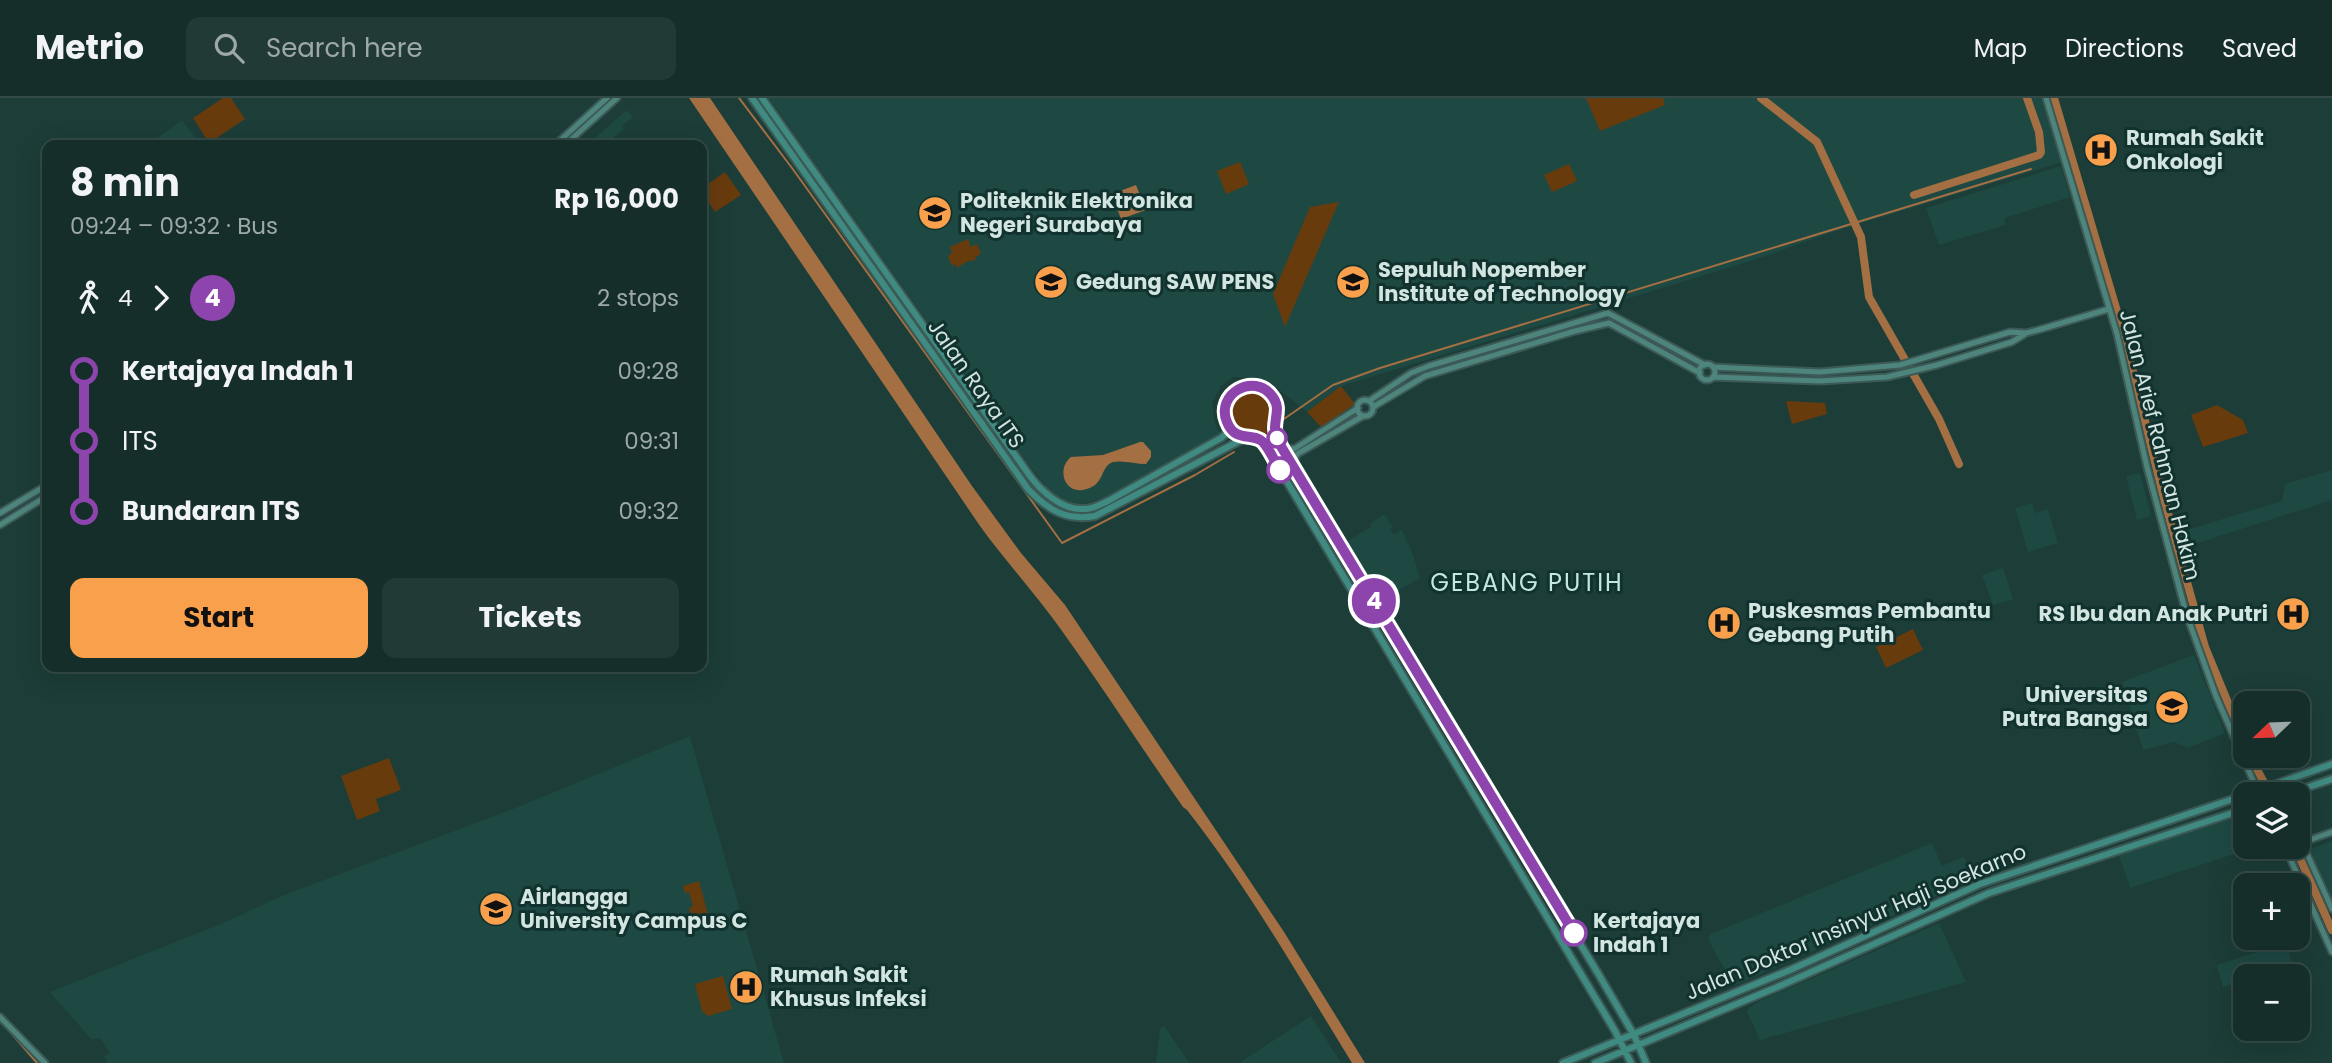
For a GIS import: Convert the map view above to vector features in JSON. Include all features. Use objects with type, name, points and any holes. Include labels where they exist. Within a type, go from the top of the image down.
[{"type":"main road","name":"Jalan Raya ITS","points":[[752,98],[781,131]]},
{"type":"main road","name":"Jalan Raya ITS","points":[[762,98],[781,131],[895,284],[931,339],[1034,482],[1057,501],[1080,510],[1092,508],[1225,436],[1226,421]]},
{"type":"main road","name":"Jalan Raya ITS","points":[[786,138],[890,293],[1028,489],[1052,510],[1080,519],[1095,516],[1225,446],[1245,438]]},
{"type":"main road","points":[[890,293],[895,284]]},
{"type":"main road","points":[[890,293],[900,291]]},
{"type":"main road","points":[[1631,1063],[1274,460],[1259,439],[1245,438],[1234,432],[1226,421],[1226,403],[1235,390],[1249,385],[1259,387],[1276,402],[1278,411],[1275,428],[1283,451],[1634,1035],[1646,1063]]},
{"type":"main road","points":[[967,402],[974,396]]},
{"type":"main road","points":[[972,409],[979,404]]},
{"type":"main road","points":[[1274,460],[1281,459],[1283,451]]},
{"type":"main road","points":[[1280,470],[1284,465],[1292,465]]},
{"type":"main road","points":[[1146,480],[1150,488]]},
{"type":"main road","points":[[1137,485],[1141,493]]},
{"type":"main road","points":[[1395,663],[1407,655]]},
{"type":"main road","name":"Jalan Doktor Insinyur Haji Soekarno","points":[[2285,782],[2332,764]]},
{"type":"main road","points":[[2310,786],[2332,779]]},
{"type":"main road","name":"Jalan Doktor Insinyur Haji Soekarno","points":[[1563,1063],[1797,967],[1980,884],[2233,800]]},
{"type":"main road","name":"Jalan Doktor Insinyur Haji Soekarno","points":[[1595,1063],[1735,1005],[1989,893],[2233,813]]},
{"type":"main road","points":[[1512,858],[1524,851]]},
{"type":"street","points":[[561,140],[607,98]]},
{"type":"street","points":[[571,140],[617,98]]},
{"type":"street","name":"Jalan Arief Rahman Hakim","points":[[2046,98],[2109,309],[2151,484],[2189,622],[2220,707],[2255,782]]},
{"type":"street","points":[[1373,407],[1425,376],[1562,334],[1604,324],[1614,324],[1700,373],[1705,379],[1713,377],[1820,381],[1904,374],[2012,342],[2026,333],[2109,309]]},
{"type":"street","points":[[1283,451],[1294,449],[1358,408],[1363,401],[1369,401],[1411,373],[1560,325],[1608,313],[1713,367],[1820,372],[1875,368],[1912,362],[2010,332],[2026,333]]},
{"type":"street","points":[[1560,325],[1562,334]]},
{"type":"street","points":[[1483,350],[1487,359]]},
{"type":"street","points":[[1700,373],[1700,369],[1705,365]]},
{"type":"street","points":[[1713,367],[1713,377]]},
{"type":"street","points":[[1875,368],[1875,378]]},
{"type":"street","points":[[1820,372],[1820,381]]},
{"type":"street","points":[[1292,465],[1297,454],[1372,413],[1373,407],[1369,401]]},
{"type":"street","points":[[1358,408],[1363,416]]},
{"type":"street","points":[[8,520],[1,512],[42,488]]},
{"type":"street","points":[[0,524],[42,499]]},
{"type":"street","points":[[2310,840],[2332,832]]},
{"type":"street","points":[[2053,858],[2057,870]]},
{"type":"street","points":[[2293,859],[2332,952]]},
{"type":"street","points":[[2307,859],[2332,909]]},
{"type":"street","points":[[2042,862],[2048,868],[2046,874]]},
{"type":"street","points":[[1797,967],[1801,976]]},
{"type":"street","points":[[0,1017],[45,1063]]},
{"type":"shaded area","points":[[223,98],[231,98],[245,119],[214,140],[207,140],[193,118]]},
{"type":"shaded area","points":[[689,98],[710,98],[972,486],[1021,553],[1065,605],[1284,932],[1365,1063],[1352,1063],[1273,934],[1210,840],[1183,807],[1052,617],[980,526]]},
{"type":"shaded area","name":"Sepuluh Nopember Institute of Technology","points":[[769,98],[2042,98],[2062,162],[1836,231],[1757,259],[1341,386],[1307,412],[1271,383],[1260,378],[1233,377],[1220,387],[1212,403],[1214,421],[1220,434],[1106,498],[1081,504],[1064,500],[1049,490],[1027,462]]},
{"type":"shaded area","points":[[1586,98],[1663,98],[1665,105],[1600,131]]},
{"type":"shaded area","points":[[627,110],[633,117],[611,140],[593,140]]},
{"type":"shaded area","points":[[182,120],[197,140],[155,140]]},
{"type":"shaded area","points":[[1240,162],[1249,184],[1226,194],[1217,171]]},
{"type":"shaded area","points":[[1569,164],[1577,181],[1552,192],[1544,175]]},
{"type":"shaded area","points":[[2061,166],[2070,197],[2005,218],[2005,225],[1939,245],[1926,208]]},
{"type":"shaded area","points":[[725,172],[741,195],[715,212],[707,200],[707,185]]},
{"type":"shaded area","points":[[1136,185],[1146,210],[1121,219],[1112,194]]},
{"type":"shaded area","points":[[1339,202],[1285,327],[1273,294],[1310,207]]},
{"type":"shaded area","points":[[968,239],[971,247],[977,244],[981,254],[975,257],[976,260],[968,261],[957,268],[956,264],[952,266],[948,256],[952,253],[950,247]]},
{"type":"shaded area","points":[[1341,386],[1355,404],[1321,427],[1307,412]]},
{"type":"shaded area","points":[[1250,391],[1263,395],[1270,404],[1272,415],[1266,428],[1280,456],[1276,457],[1261,433],[1254,435],[1239,432],[1231,420],[1233,402]]},
{"type":"shaded area","points":[[1786,401],[1825,403],[1827,414],[1792,424]]},
{"type":"shaded area","points":[[2217,405],[2243,420],[2248,433],[2203,447],[2191,415]]},
{"type":"shaded area","points":[[1140,442],[1151,451],[1151,457],[1146,464],[1113,462],[1095,485],[1083,490],[1071,488],[1064,479],[1064,467],[1071,457],[1103,455]]},
{"type":"shaded area","points":[[2332,470],[2332,500],[2182,548],[2177,533],[2282,501],[2285,484]]},
{"type":"shaded area","points":[[2140,473],[2151,516],[2137,520],[2126,476]]},
{"type":"shaded area","points":[[2032,503],[2035,513],[2048,509],[2058,543],[2028,552],[2015,508]]},
{"type":"shaded area","points":[[1384,514],[1393,527],[1390,530],[1394,534],[1402,530],[1420,578],[1379,602],[1343,544],[1371,527],[1370,524]]},
{"type":"shaded area","points":[[2003,568],[2013,599],[1993,605],[1982,575]]},
{"type":"shaded area","points":[[1913,629],[1923,650],[1886,668],[1876,647]]},
{"type":"shaded area","name":"Universitas Putra Bangsa","points":[[2194,655],[2225,733],[2188,748],[2174,742],[2143,750],[2122,682]]},
{"type":"shaded area","name":"Airlangga University Campus C","points":[[690,736],[784,1063],[108,1063],[104,1056],[110,1053],[100,1038],[91,1039],[50,992],[226,922],[279,897],[518,807]]},
{"type":"shaded area","points":[[389,758],[401,790],[376,799],[380,811],[357,820],[341,776]]},
{"type":"shaded area","points":[[2231,819],[2233,824],[2233,854],[2130,888],[2119,855]]},
{"type":"shaded area","points":[[2332,841],[2332,898],[2310,849]]},
{"type":"shaded area","points":[[1932,843],[1942,866],[1964,857],[1973,880],[1734,986],[1710,943],[1708,938],[1711,934]]},
{"type":"shaded area","points":[[699,881],[708,915],[692,919],[689,908],[693,906],[689,892],[685,893],[683,886]]},
{"type":"shaded area","points":[[1939,923],[1966,982],[1760,1040],[1747,1012],[1749,1008]]},
{"type":"shaded area","points":[[2264,950],[2288,950],[2292,964],[2233,964],[2233,984],[2223,987],[2217,965]]},
{"type":"shaded area","points":[[723,976],[732,1009],[708,1016],[702,1011],[695,984]]},
{"type":"shaded area","points":[[1311,1016],[1341,1063],[1239,1063]]},
{"type":"shaded area","points":[[1162,1027],[1165,1027],[1189,1063],[1156,1063]]},
{"type":"waterway","points":[[739,98],[1062,543],[1234,452]]},
{"type":"waterway","points":[[1761,98],[1817,142],[1861,237],[1869,297],[1939,419],[1959,464]]},
{"type":"waterway","points":[[1914,195],[2039,155],[2039,132],[2027,98]]},
{"type":"waterway","points":[[2054,98],[2124,335],[2164,499],[2205,647],[2233,715]]},
{"type":"waterway","points":[[1281,421],[1333,385],[1380,368],[2031,169]]},
{"type":"waterway","points":[[2256,768],[2264,782]]},
{"type":"waterway","points":[[2300,859],[2332,930]]},
{"type":"waterway","points":[[6,1027],[37,1063]]},
{"type":"bus line","name":"4","points":[[1280,470],[1259,439],[1241,437],[1229,427],[1224,410],[1235,390],[1249,385],[1255,386],[1266,390],[1274,398],[1278,411],[1275,428],[1282,448],[1574,933]]},
{"type":"place","name":"Rumah Sakit Onkologi","points":[[2101,150]]},
{"type":"place","name":"Politeknik Elektronika Negeri Surabaya","points":[[935,213]]},
{"type":"place","name":"Gedung SAW PENS","points":[[1051,282]]},
{"type":"place","name":"Sepuluh Nopember Institute of Technology","points":[[1353,282]]},
{"type":"place","name":"RS Ibu dan Anak Putri","points":[[2293,614]]},
{"type":"place","name":"Puskesmas Pembantu Gebang Putih","points":[[1724,623]]},
{"type":"place","name":"Universitas Putra Bangsa","points":[[2172,707]]},
{"type":"place","name":"Airlangga University Campus C","points":[[496,909]]},
{"type":"place","name":"Kertajaya Indah 1","points":[[1574,933]]},
{"type":"place","name":"Rumah Sakit Khusus Infeksi","points":[[746,987]]},
{"type":"district","name":"GEBANG PUTIH","points":[[1527,583]]}]
